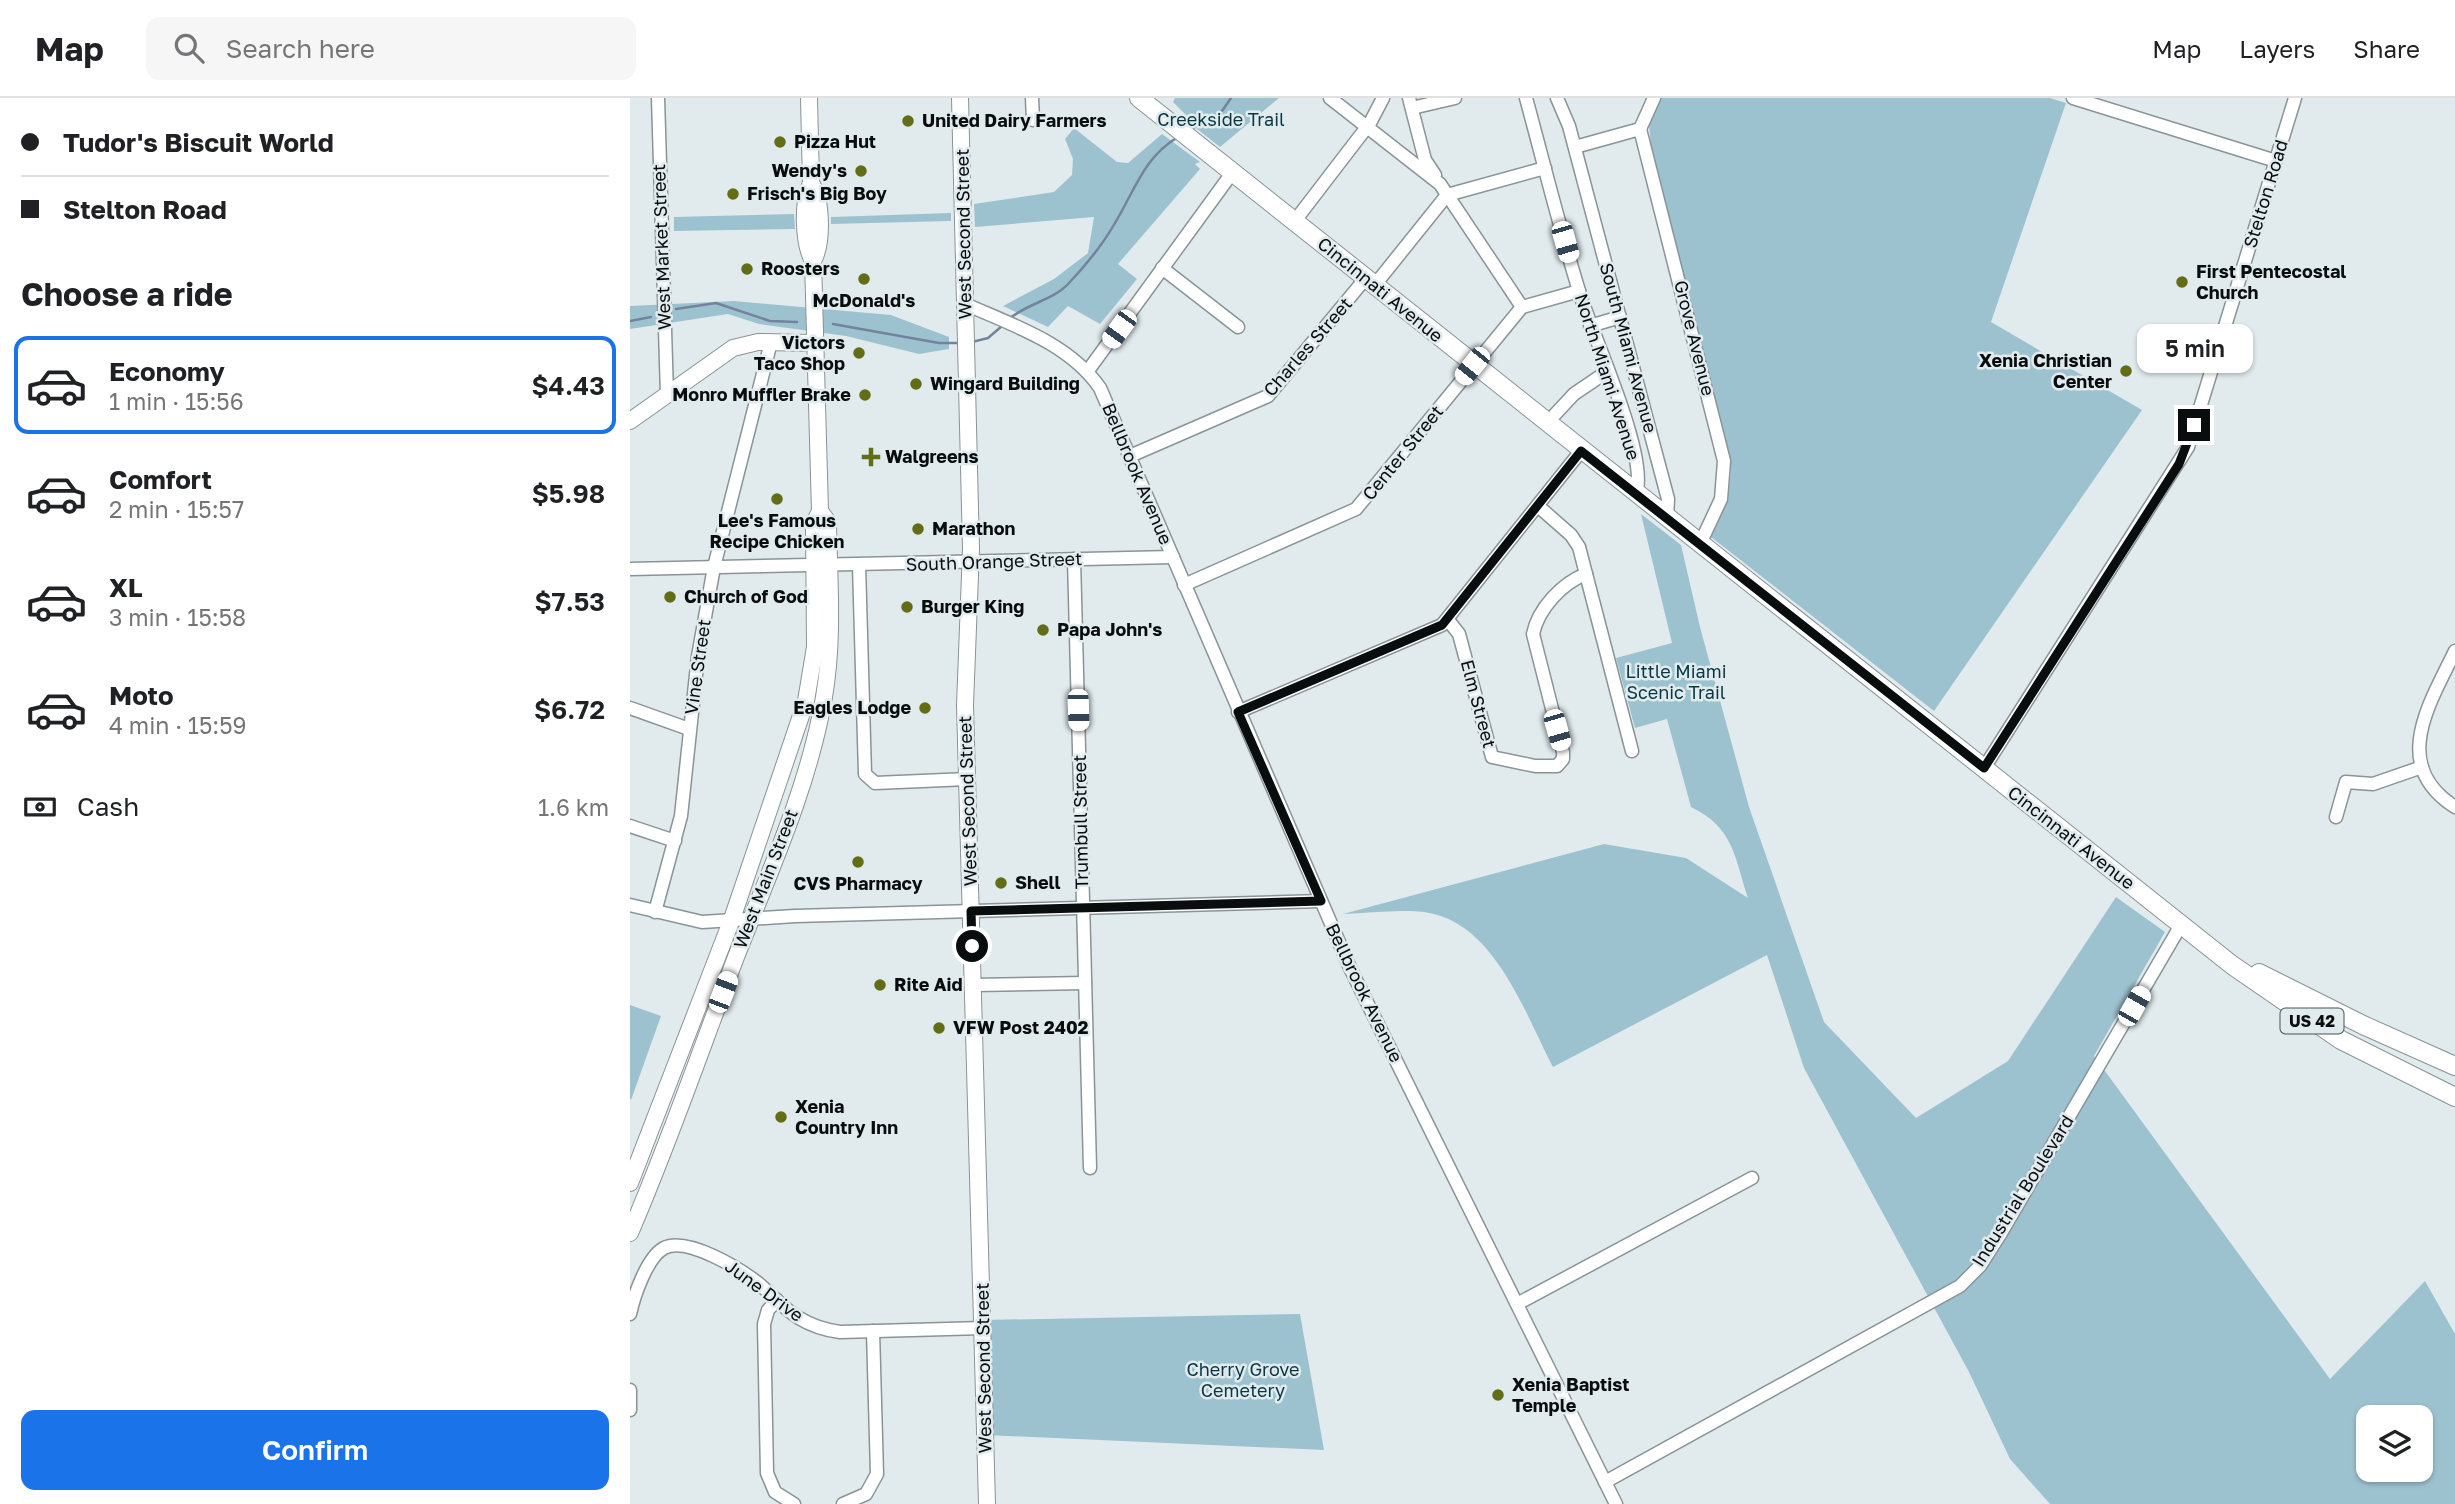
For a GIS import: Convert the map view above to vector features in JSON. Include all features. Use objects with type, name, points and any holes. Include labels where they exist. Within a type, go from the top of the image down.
[{"type":"highway","name":"Cincinnati Avenue","points":[[1139,98],[2232,965],[2341,1040],[2455,1097]]},
{"type":"highway","name":"Cincinnati Avenue","points":[[2181,925],[2265,977],[2455,1066]]},
{"type":"main road","name":"West Main Street","points":[[630,1233],[697,1069],[798,791],[821,713],[830,644],[822,565],[814,523],[820,511],[813,261],[808,251],[806,193],[811,183],[809,98]]},
{"type":"main road","name":"West Second Street","points":[[960,98],[971,563],[965,679],[987,1504]]},
{"type":"main road","points":[[630,421],[733,348],[750,342],[815,343]]},
{"type":"main road","name":"West Main Street","points":[[630,1183],[768,820],[809,688],[822,565]]},
{"type":"street","name":"West Market Street","points":[[658,98],[667,395]]},
{"type":"street","points":[[1032,98],[1033,120]]},
{"type":"street","points":[[1330,98],[1444,189]]},
{"type":"street","points":[[1294,222],[1368,126],[1384,98]]},
{"type":"street","points":[[1455,98],[1410,103],[1425,160],[1522,307],[1579,291]]},
{"type":"street","name":"North Miami Avenue","points":[[1526,98],[1579,291],[1608,371],[1639,476],[1636,493]]},
{"type":"street","name":"South Miami Avenue","points":[[1557,98],[1575,147],[1668,499],[1667,518]]},
{"type":"street","points":[[1575,147],[1640,129],[1654,98]]},
{"type":"street","points":[[2073,98],[2276,161]]},
{"type":"street","name":"Stelton Road","points":[[1984,768],[2188,447],[2295,98]]},
{"type":"street","name":"Grove Avenue","points":[[1640,129],[1724,461],[1721,499],[1699,544]]},
{"type":"street","points":[[1444,189],[1545,168]]},
{"type":"street","points":[[1087,372],[1232,173]]},
{"type":"street","name":"Charles Street","points":[[1130,456],[1268,396],[1369,283],[1444,189]]},
{"type":"street","points":[[1162,268],[1238,327]]},
{"type":"street","name":"Bellbrook Avenue","points":[[965,304],[1049,343],[1087,372],[1103,394],[1351,970],[1616,1504]]},
{"type":"street","name":"Center Street","points":[[1184,585],[1356,509],[1522,307]]},
{"type":"street","points":[[1590,326],[1619,317]]},
{"type":"street","name":"Vine Street","points":[[655,912],[681,817],[698,656],[714,567],[771,342]]},
{"type":"street","points":[[1547,424],[1574,394],[1608,371]]},
{"type":"street","points":[[1238,712],[1437,628],[1448,620],[1581,451]]},
{"type":"street","points":[[1538,506],[1575,539],[1632,751]]},
{"type":"street","name":"South Orange Street","points":[[630,569],[1173,557]]},
{"type":"street","name":"Trumbull Street","points":[[1074,559],[1090,1168]]},
{"type":"street","points":[[859,565],[864,774],[875,783],[968,779]]},
{"type":"street","name":"Elm Street","points":[[1448,620],[1459,634],[1492,757],[1535,766],[1557,766],[1563,758],[1563,752],[1533,634],[1538,619],[1555,596],[1572,580],[1586,574]]},
{"type":"street","points":[[2455,651],[2420,729],[2418,744],[2422,768],[2435,790],[2455,807]]},
{"type":"street","points":[[630,708],[690,729]]},
{"type":"street","points":[[2336,817],[2346,782],[2373,784],[2422,768]]},
{"type":"street","points":[[630,826],[675,841]]},
{"type":"street","points":[[630,905],[693,922],[1321,901]]},
{"type":"street","name":"Industrial Boulevard","points":[[1605,1482],[1960,1286],[1980,1266],[2001,1233],[2181,925]]},
{"type":"street","points":[[974,985],[1085,984]]},
{"type":"street","points":[[1517,1304],[1752,1178]]},
{"type":"street","name":"June Drive","points":[[630,1314],[653,1259],[662,1249],[671,1245],[693,1248],[741,1270],[795,1316],[818,1328],[840,1332],[983,1328]]},
{"type":"street","points":[[777,1300],[768,1310],[764,1325],[767,1473],[775,1492],[794,1504]]},
{"type":"street","points":[[843,1504],[866,1494],[877,1474],[873,1331]]},
{"type":"street","points":[[630,1390],[630,1410]]},
{"type":"green space","name":"Creekside Trail","points":[[1175,98],[1279,98],[1220,147],[1187,121],[1189,118],[1173,102]]},
{"type":"green space","points":[[1660,98],[2050,98],[2066,103],[1991,322],[2142,410],[1934,711],[1711,537],[1728,499],[1731,469],[1652,156],[1649,125]]},
{"type":"green space","points":[[1074,128],[1117,162],[1128,163],[1162,134],[1200,162],[1195,164],[1200,169],[1118,264],[1137,279],[1100,324],[1068,306],[1048,327],[1003,306],[1054,279],[1088,253],[1094,217],[975,227],[974,204],[1054,192],[1072,175],[1073,159],[1065,139]]},
{"type":"green space","points":[[951,213],[951,221],[831,224],[831,217]]},
{"type":"green space","points":[[794,214],[795,229],[674,231],[674,217]]},
{"type":"green space","points":[[734,301],[891,315],[949,337],[949,349],[919,354],[846,336],[759,324],[728,314],[630,329],[630,306]]},
{"type":"green space","name":"Little Miami Scenic Trail","points":[[1641,514],[1681,545],[1700,627],[1749,807],[1824,1022],[1916,1118],[2008,1061],[2116,897],[2165,932],[2094,1056],[2330,1379],[2425,1281],[2455,1334],[2455,1504],[2050,1504],[2010,1459],[1969,1372],[1804,1068],[1767,955],[1553,1067],[1504,972],[1470,932],[1448,919],[1424,912],[1343,914],[1604,844],[1686,858],[1748,898],[1735,856],[1724,834],[1705,815],[1691,807],[1667,719],[1635,728],[1616,658],[1672,643]]},
{"type":"green space","points":[[630,1005],[661,1016],[631,1100],[630,1099]]},
{"type":"green space","name":"Cherry Grove Cemetery","points":[[1300,1314],[1324,1450],[985,1435],[983,1320]]},
{"type":"waterway","points":[[1190,130],[1222,111],[1231,98]]},
{"type":"waterway","points":[[1009,319],[1023,309],[1056,294],[1069,283],[1105,239],[1148,164],[1178,137]]},
{"type":"waterway","points":[[676,309],[716,303],[770,321],[797,322]]},
{"type":"waterway","points":[[630,321],[651,317]]},
{"type":"waterway","points":[[833,324],[939,343],[962,343]]},
{"type":"waterway","points":[[972,342],[988,338],[1002,326]]},
{"type":"place","name":"United Dairy Farmers","points":[[908,121]]},
{"type":"place","name":"Pizza Hut","points":[[780,142]]},
{"type":"place","name":"Wendy's","points":[[861,171]]},
{"type":"place","name":"Frisch's Big Boy","points":[[733,194]]},
{"type":"place","name":"Roosters","points":[[747,269]]},
{"type":"place","name":"McDonald's","points":[[864,279]]},
{"type":"place","name":"First Pentecostal Church","points":[[2182,282]]},
{"type":"place","name":"Victors Taco Shop","points":[[859,353]]},
{"type":"place","name":"Xenia Christian Center","points":[[2126,371]]},
{"type":"place","name":"Wingard Building","points":[[916,384]]},
{"type":"place","name":"Monro Muffler Brake","points":[[865,395]]},
{"type":"place","name":"Walgreens","points":[[871,457]]},
{"type":"place","name":"Lee's Famous Recipe Chicken","points":[[777,499]]},
{"type":"place","name":"Marathon","points":[[918,529]]},
{"type":"place","name":"Church of God","points":[[670,597]]},
{"type":"place","name":"Burger King","points":[[907,607]]},
{"type":"place","name":"Papa John's","points":[[1043,630]]},
{"type":"place","name":"Eagles Lodge","points":[[925,708]]},
{"type":"place","name":"CVS Pharmacy","points":[[858,862]]},
{"type":"place","name":"Shell","points":[[1001,883]]},
{"type":"place","name":"Rite Aid","points":[[880,985]]},
{"type":"place","name":"VFW Post 2402","points":[[939,1028]]},
{"type":"place","name":"Xenia Country Inn","points":[[781,1117]]},
{"type":"place","name":"Xenia Baptist Temple","points":[[1498,1395]]},
{"type":"route","points":[[972,946],[971,911],[1321,901],[1238,712],[1442,625],[1581,451],[1984,768],[2179,464],[2188,447],[2194,425]]}]
